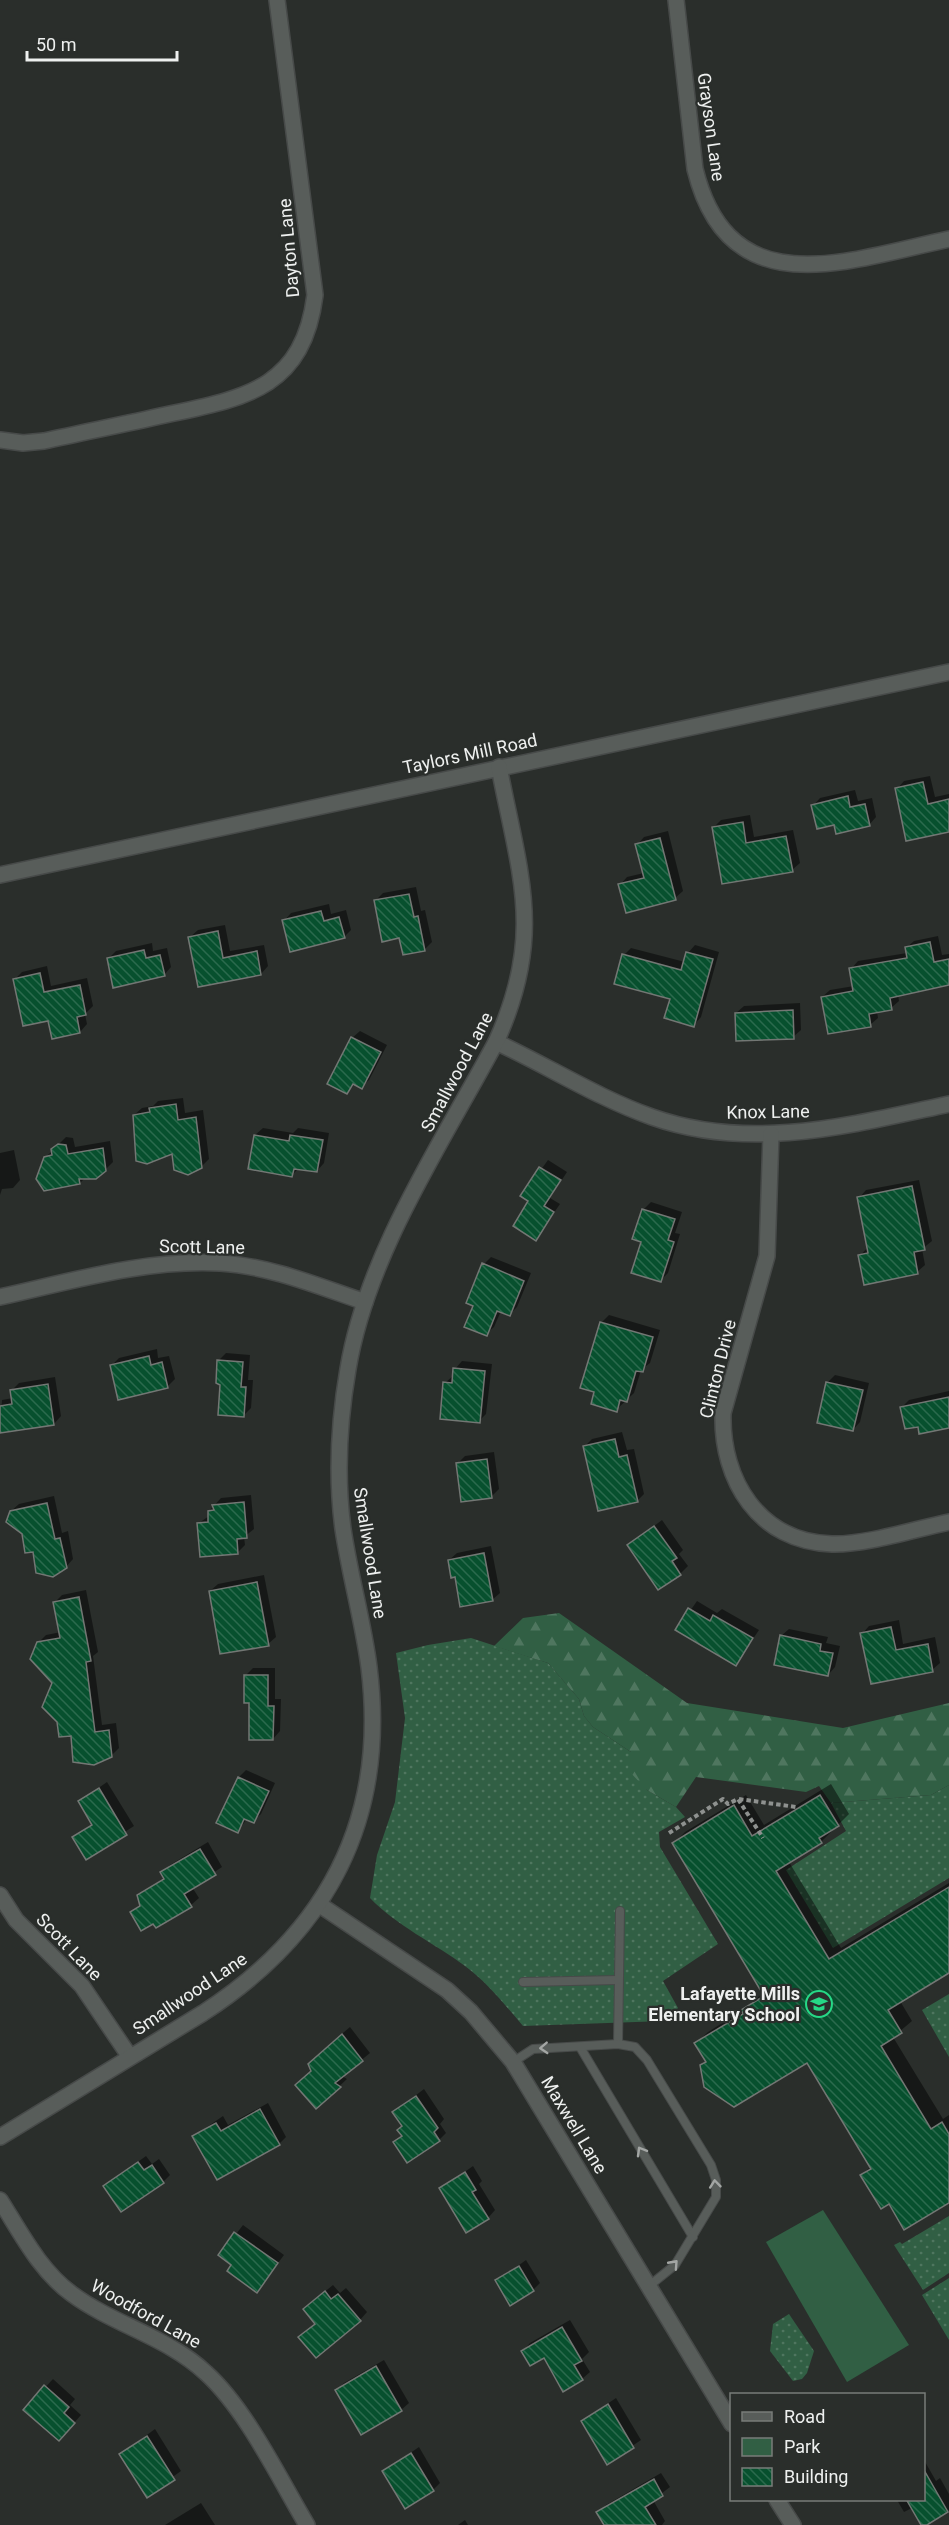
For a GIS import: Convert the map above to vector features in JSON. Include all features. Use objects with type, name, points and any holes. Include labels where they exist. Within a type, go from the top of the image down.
[{"type":"street","name":"Dayton Lane","points":[[0,440],[23,443],[44,441],[239,398],[277,376],[301,346],[312,319],[315,295],[277,0]]},
{"type":"street","name":"Grayson Lane","points":[[676,0],[696,177],[711,214],[737,242],[770,260],[806,266],[949,239]]},
{"type":"street","name":"Taylors Mill Road","points":[[0,875],[949,672]]},
{"type":"street","name":"Smallwood Lane","points":[[0,2137],[232,1994],[269,1964],[320,1905],[337,1874],[357,1822],[372,1753],[373,1721],[369,1666],[343,1528],[339,1477],[340,1435],[348,1369],[365,1302],[380,1261],[496,1042],[511,1010],[520,977],[526,923],[522,879],[499,767]]},
{"type":"street","name":"Knox Lane","points":[[496,1042],[615,1102],[652,1117],[683,1126],[735,1135],[808,1133],[949,1104]]},
{"type":"street","name":"Clinton Drive","points":[[771,1134],[767,1256],[723,1413],[726,1459],[734,1481],[747,1502],[770,1523],[803,1539],[845,1544],[949,1522]]},
{"type":"street","name":"Scott Lane","points":[[0,1297],[151,1266],[212,1263],[260,1269],[365,1302]]},
{"type":"street","name":"Scott Lane","points":[[0,1894],[22,1927],[82,1986],[130,2057]]},
{"type":"street","name":"Maxwell Lane","points":[[320,1905],[447,1990],[471,2012],[513,2062],[730,2421]]},
{"type":"street","name":"Woodford Lane","points":[[0,2200],[38,2259],[70,2293],[185,2355],[207,2373],[233,2404],[307,2525]]},
{"type":"street","points":[[778,2501],[793,2525]]},
{"type":"lane","points":[[618,2044],[620,1911]]},
{"type":"lane","points":[[523,1982],[618,1980]]},
{"type":"lane","points":[[513,2062],[533,2049],[618,2044],[635,2047],[647,2060],[711,2165],[716,2180],[717,2197],[675,2265],[649,2286]]},
{"type":"lane","points":[[580,2047],[693,2236]]},
{"type":"path","points":[[669,1833],[723,1799],[728,1804],[738,1799],[796,1807]]},
{"type":"path","points":[[738,1799],[763,1838]]},
{"type":"green space","points":[[559,1613],[687,1703],[843,1728],[949,1703],[949,1785],[931,1795],[831,1803],[819,1786],[806,1792],[696,1777],[676,1807],[647,1790],[628,1770],[631,1752],[593,1727],[584,1716],[579,1699],[548,1663],[494,1646],[523,1618]]},
{"type":"green space","points":[[471,1638],[548,1663],[579,1699],[584,1716],[593,1727],[631,1752],[647,1790],[676,1807],[685,1817],[659,1832],[660,1847],[718,1944],[663,1981],[678,2008],[664,2021],[523,2026],[496,1994],[473,1973],[392,1917],[370,1898],[377,1855],[395,1802],[405,1718],[396,1653]]},
{"type":"green space","points":[[949,1785],[949,1878],[833,1948],[786,1870],[846,1831],[831,1803],[931,1795]]},
{"type":"green space","points":[[949,1994],[949,2057],[922,2010]]},
{"type":"green space","points":[[823,2210],[909,2345],[847,2382],[766,2242]]},
{"type":"green space","points":[[949,2216],[949,2273],[923,2290],[894,2245],[900,2242],[902,2244]]},
{"type":"green space","points":[[949,2278],[949,2340],[922,2295]]},
{"type":"green space","points":[[789,2314],[814,2351],[807,2373],[802,2379],[793,2381],[770,2351],[773,2324]]},
{"type":"building","points":[[923,782],[928,804],[949,799],[949,832],[906,841],[895,788]]},
{"type":"building","points":[[848,796],[850,807],[865,804],[870,826],[836,834],[834,825],[817,829],[811,805]]},
{"type":"building","points":[[743,822],[746,843],[786,836],[793,872],[722,884],[712,827]]},
{"type":"building","points":[[660,838],[676,900],[626,913],[618,884],[644,878],[635,844]]},
{"type":"building","points":[[409,894],[414,917],[418,916],[425,951],[403,955],[399,938],[382,942],[374,900]]},
{"type":"building","points":[[321,911],[324,921],[339,917],[345,938],[290,952],[282,920]]},
{"type":"building","points":[[218,931],[223,958],[257,951],[261,975],[198,987],[188,937]]},
{"type":"building","points":[[930,942],[934,962],[949,959],[949,985],[890,998],[892,1010],[869,1014],[871,1027],[828,1034],[821,997],[853,991],[849,968],[907,958],[905,947]]},
{"type":"building","points":[[144,950],[146,958],[160,955],[165,976],[113,988],[107,958]]},
{"type":"building","points":[[686,952],[713,959],[694,1027],[664,1018],[670,999],[614,984],[622,954],[681,970]]},
{"type":"building","points":[[40,973],[44,992],[80,985],[86,1015],[77,1017],[80,1033],[52,1039],[48,1021],[23,1026],[13,979]]},
{"type":"building","points":[[793,1010],[794,1039],[736,1041],[735,1013]]},
{"type":"building","points":[[351,1037],[381,1052],[362,1089],[353,1084],[347,1094],[327,1084]]},
{"type":"building","points":[[176,1104],[178,1120],[196,1117],[202,1168],[188,1175],[174,1170],[172,1154],[147,1164],[136,1161],[133,1115],[150,1112],[149,1108]]},
{"type":"building","points":[[254,1135],[289,1141],[290,1135],[323,1140],[317,1172],[294,1169],[292,1177],[248,1169]]},
{"type":"building","points":[[58,1144],[66,1145],[68,1154],[103,1148],[106,1171],[96,1179],[79,1179],[80,1184],[44,1191],[36,1179],[44,1157],[52,1155],[51,1149]]},
{"type":"building","points":[[539,1167],[561,1180],[544,1206],[554,1212],[536,1241],[513,1226],[528,1201],[520,1196]]},
{"type":"building","points":[[912,1186],[925,1250],[914,1252],[918,1274],[864,1285],[858,1255],[868,1253],[857,1197]]},
{"type":"building","points":[[642,1209],[675,1219],[668,1240],[674,1242],[661,1282],[631,1273],[641,1242],[632,1239]]},
{"type":"building","points":[[482,1263],[524,1281],[510,1316],[497,1311],[487,1336],[464,1327],[473,1306],[466,1303]]},
{"type":"building","points":[[600,1322],[653,1337],[643,1372],[636,1371],[627,1402],[620,1400],[617,1412],[591,1404],[594,1392],[580,1388]]},
{"type":"building","points":[[149,1356],[151,1365],[162,1362],[168,1388],[118,1400],[110,1365]]},
{"type":"building","points":[[217,1360],[243,1362],[241,1387],[246,1387],[244,1417],[218,1415],[220,1385],[216,1383]]},
{"type":"building","points":[[453,1368],[485,1371],[480,1423],[440,1419],[443,1382],[452,1383]]},
{"type":"building","points":[[826,1382],[863,1390],[853,1431],[817,1423]]},
{"type":"building","points":[[48,1384],[54,1425],[0,1433],[0,1406],[12,1404],[10,1390]]},
{"type":"building","points":[[949,1397],[949,1428],[919,1434],[918,1427],[905,1429],[900,1407]]},
{"type":"building","points":[[615,1439],[619,1457],[627,1455],[638,1502],[598,1511],[583,1446]]},
{"type":"building","points":[[487,1459],[492,1498],[461,1502],[456,1463]]},
{"type":"building","points":[[244,1502],[247,1538],[237,1539],[238,1554],[200,1557],[197,1523],[208,1522],[208,1511],[214,1510],[212,1505]]},
{"type":"building","points":[[47,1503],[55,1539],[60,1538],[67,1568],[53,1577],[36,1573],[33,1552],[25,1553],[22,1534],[6,1522],[10,1511]]},
{"type":"building","points":[[654,1526],[677,1558],[672,1561],[681,1575],[658,1590],[627,1545]]},
{"type":"building","points":[[484,1553],[493,1601],[460,1607],[455,1577],[451,1578],[448,1560]]},
{"type":"building","points":[[257,1582],[269,1646],[220,1654],[209,1591]]},
{"type":"building","points":[[79,1597],[91,1661],[86,1662],[95,1732],[109,1730],[112,1757],[94,1765],[73,1762],[71,1736],[59,1737],[57,1722],[42,1707],[52,1683],[30,1659],[37,1642],[60,1638],[53,1602]]},
{"type":"building","points":[[688,1608],[710,1621],[713,1615],[753,1638],[736,1666],[675,1630]]},
{"type":"building","points":[[891,1627],[896,1650],[928,1644],[933,1672],[871,1684],[860,1633]]},
{"type":"building","points":[[780,1635],[821,1644],[820,1651],[833,1653],[828,1676],[774,1665]]},
{"type":"building","points":[[244,1675],[268,1675],[268,1706],[274,1706],[273,1740],[249,1740],[249,1703],[244,1703]]},
{"type":"building","points":[[238,1777],[269,1791],[254,1823],[244,1819],[238,1833],[216,1823]]},
{"type":"building","points":[[99,1788],[127,1835],[86,1860],[72,1837],[92,1825],[78,1801]]},
{"type":"building","name":"Lafayette Mills Elementary School","points":[[820,1795],[839,1826],[819,1838],[822,1843],[776,1871],[829,1959],[949,1887],[949,1973],[888,2010],[902,2033],[881,2046],[931,2129],[942,2122],[949,2134],[949,2203],[904,2230],[889,2204],[881,2209],[860,2175],[871,2169],[807,2063],[734,2107],[704,2087],[700,2065],[706,2062],[694,2043],[743,2014],[741,2010],[764,1996],[672,1843],[734,1805],[752,1836]]},
{"type":"building","points":[[200,1849],[216,1875],[184,1894],[192,1907],[156,1928],[153,1924],[141,1931],[130,1912],[140,1906],[137,1895],[164,1879],[160,1872]]},
{"type":"building","points":[[342,2034],[363,2061],[335,2083],[341,2087],[316,2109],[295,2085],[311,2071],[308,2064]]},
{"type":"building","points":[[416,2096],[438,2128],[434,2132],[440,2141],[407,2163],[393,2142],[402,2136],[397,2130],[402,2126],[392,2112]]},
{"type":"building","points":[[260,2109],[280,2145],[217,2180],[192,2136],[216,2123],[221,2131]]},
{"type":"building","points":[[138,2162],[144,2170],[152,2165],[164,2183],[121,2212],[103,2186]]},
{"type":"building","points":[[465,2172],[476,2190],[472,2192],[489,2219],[466,2233],[439,2188]]},
{"type":"building","points":[[234,2232],[278,2263],[257,2293],[227,2271],[231,2265],[218,2255]]},
{"type":"building","points":[[519,2266],[534,2291],[510,2306],[495,2280]]},
{"type":"building","points":[[325,2291],[331,2299],[338,2294],[361,2321],[316,2358],[298,2337],[315,2324],[303,2309]]},
{"type":"building","points":[[562,2327],[582,2361],[574,2365],[583,2380],[563,2392],[544,2358],[530,2366],[521,2351]]},
{"type":"building","points":[[376,2366],[402,2411],[361,2435],[335,2390]]},
{"type":"building","points":[[44,2385],[69,2407],[64,2413],[75,2423],[59,2441],[23,2410]]},
{"type":"building","points":[[608,2404],[634,2448],[607,2465],[581,2421]]},
{"type":"building","points":[[147,2436],[175,2480],[147,2498],[119,2454]]},
{"type":"building","points":[[411,2453],[434,2491],[405,2509],[382,2471]]},
{"type":"building","points":[[925,2472],[948,2512],[927,2525],[921,2525],[907,2501],[925,2501]]},
{"type":"building","points":[[654,2479],[663,2496],[645,2507],[656,2525],[604,2525],[596,2512]]},
{"type":"place","name":"Lafayette Mills Elementary School","points":[[819,2004]]}]
